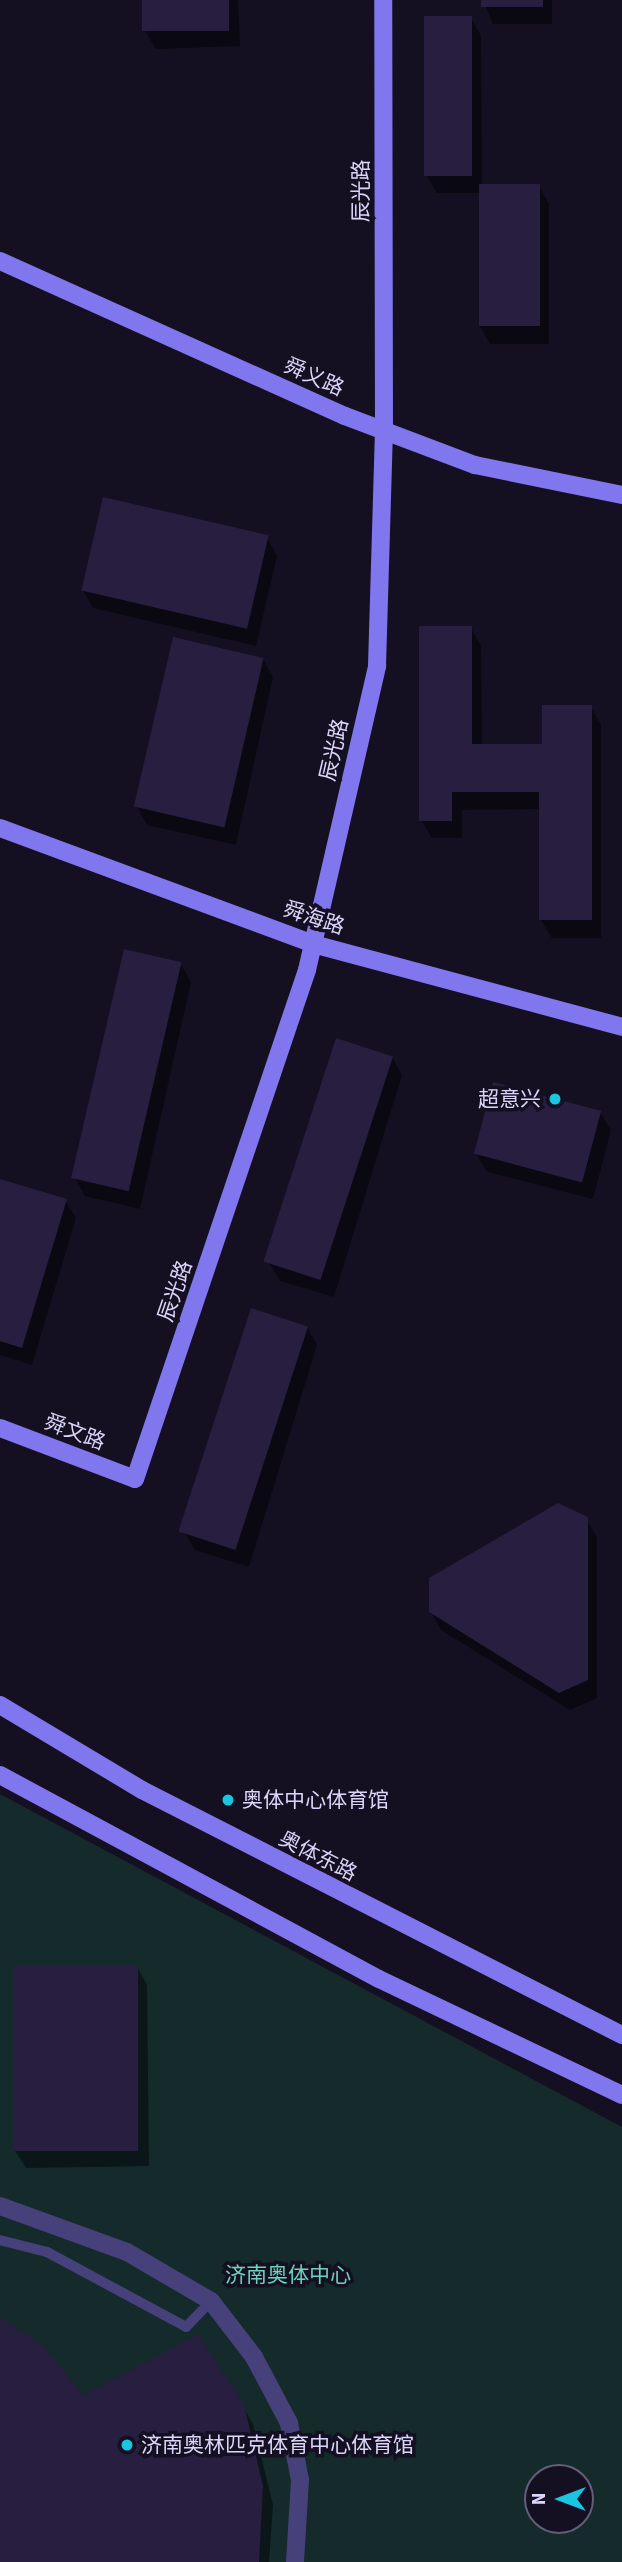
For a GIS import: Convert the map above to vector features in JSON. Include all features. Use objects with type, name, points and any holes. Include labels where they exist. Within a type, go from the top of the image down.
[{"type":"street","name":"辰光路","points":[[135,1479],[313,944],[377,666],[384,431],[383,0]]},
{"type":"street","name":"舜义路","points":[[0,261],[384,431],[475,465],[622,495]]},
{"type":"street","name":"舜海路","points":[[0,828],[313,944],[622,1027]]},
{"type":"street","name":"舜文路","points":[[0,1428],[135,1479]]},
{"type":"street","name":"奥体东路","points":[[0,1705],[142,1790],[622,2035]]},
{"type":"street","points":[[0,1775],[379,1979],[622,2095]]},
{"type":"street","points":[[0,2206],[127,2252],[211,2301],[254,2357],[289,2423],[300,2480],[295,2562]]},
{"type":"lane","points":[[0,2240],[47,2252],[186,2327],[211,2301]]},
{"type":"green space","name":"济南奥体中心","points":[[0,1794],[622,2127],[622,2562],[0,2562]]},
{"type":"building","points":[[142,0],[229,0],[229,31],[142,31]]},
{"type":"building","points":[[481,0],[543,0],[543,7],[481,7]]},
{"type":"building","points":[[424,16],[472,16],[472,176],[424,176]]},
{"type":"building","points":[[479,184],[540,184],[540,326],[479,326]]},
{"type":"building","points":[[103,497],[269,535],[247,629],[81,591]]},
{"type":"building","points":[[419,626],[472,626],[472,744],[542,744],[542,705],[592,705],[592,920],[539,920],[539,792],[452,792],[452,821],[419,821]]},
{"type":"building","points":[[173,637],[264,658],[224,827],[134,807]]},
{"type":"building","points":[[124,949],[181,962],[129,1191],[71,1178]]},
{"type":"building","points":[[336,1038],[393,1057],[320,1280],[263,1261]]},
{"type":"building","points":[[493,1082],[601,1111],[582,1182],[474,1153]]},
{"type":"building","points":[[0,1179],[67,1199],[22,1348],[0,1341]]},
{"type":"building","points":[[251,1308],[308,1327],[235,1550],[178,1531]]},
{"type":"building","points":[[558,1503],[588,1517],[588,1680],[559,1693],[429,1612],[429,1578]]},
{"type":"building","points":[[14,1965],[138,1965],[138,2151],[14,2151]]},
{"type":"building","name":"济南奥林匹克体育中心体育馆","points":[[0,2317],[42,2345],[84,2395],[198,2334],[244,2404],[263,2486],[259,2562],[0,2562]]},
{"type":"place","name":"超意兴","points":[[555,1099]]},
{"type":"place","name":"奥体中心体育馆","points":[[228,1800]]},
{"type":"place","name":"济南奥林匹克体育中心体育馆","points":[[127,2445]]}]
